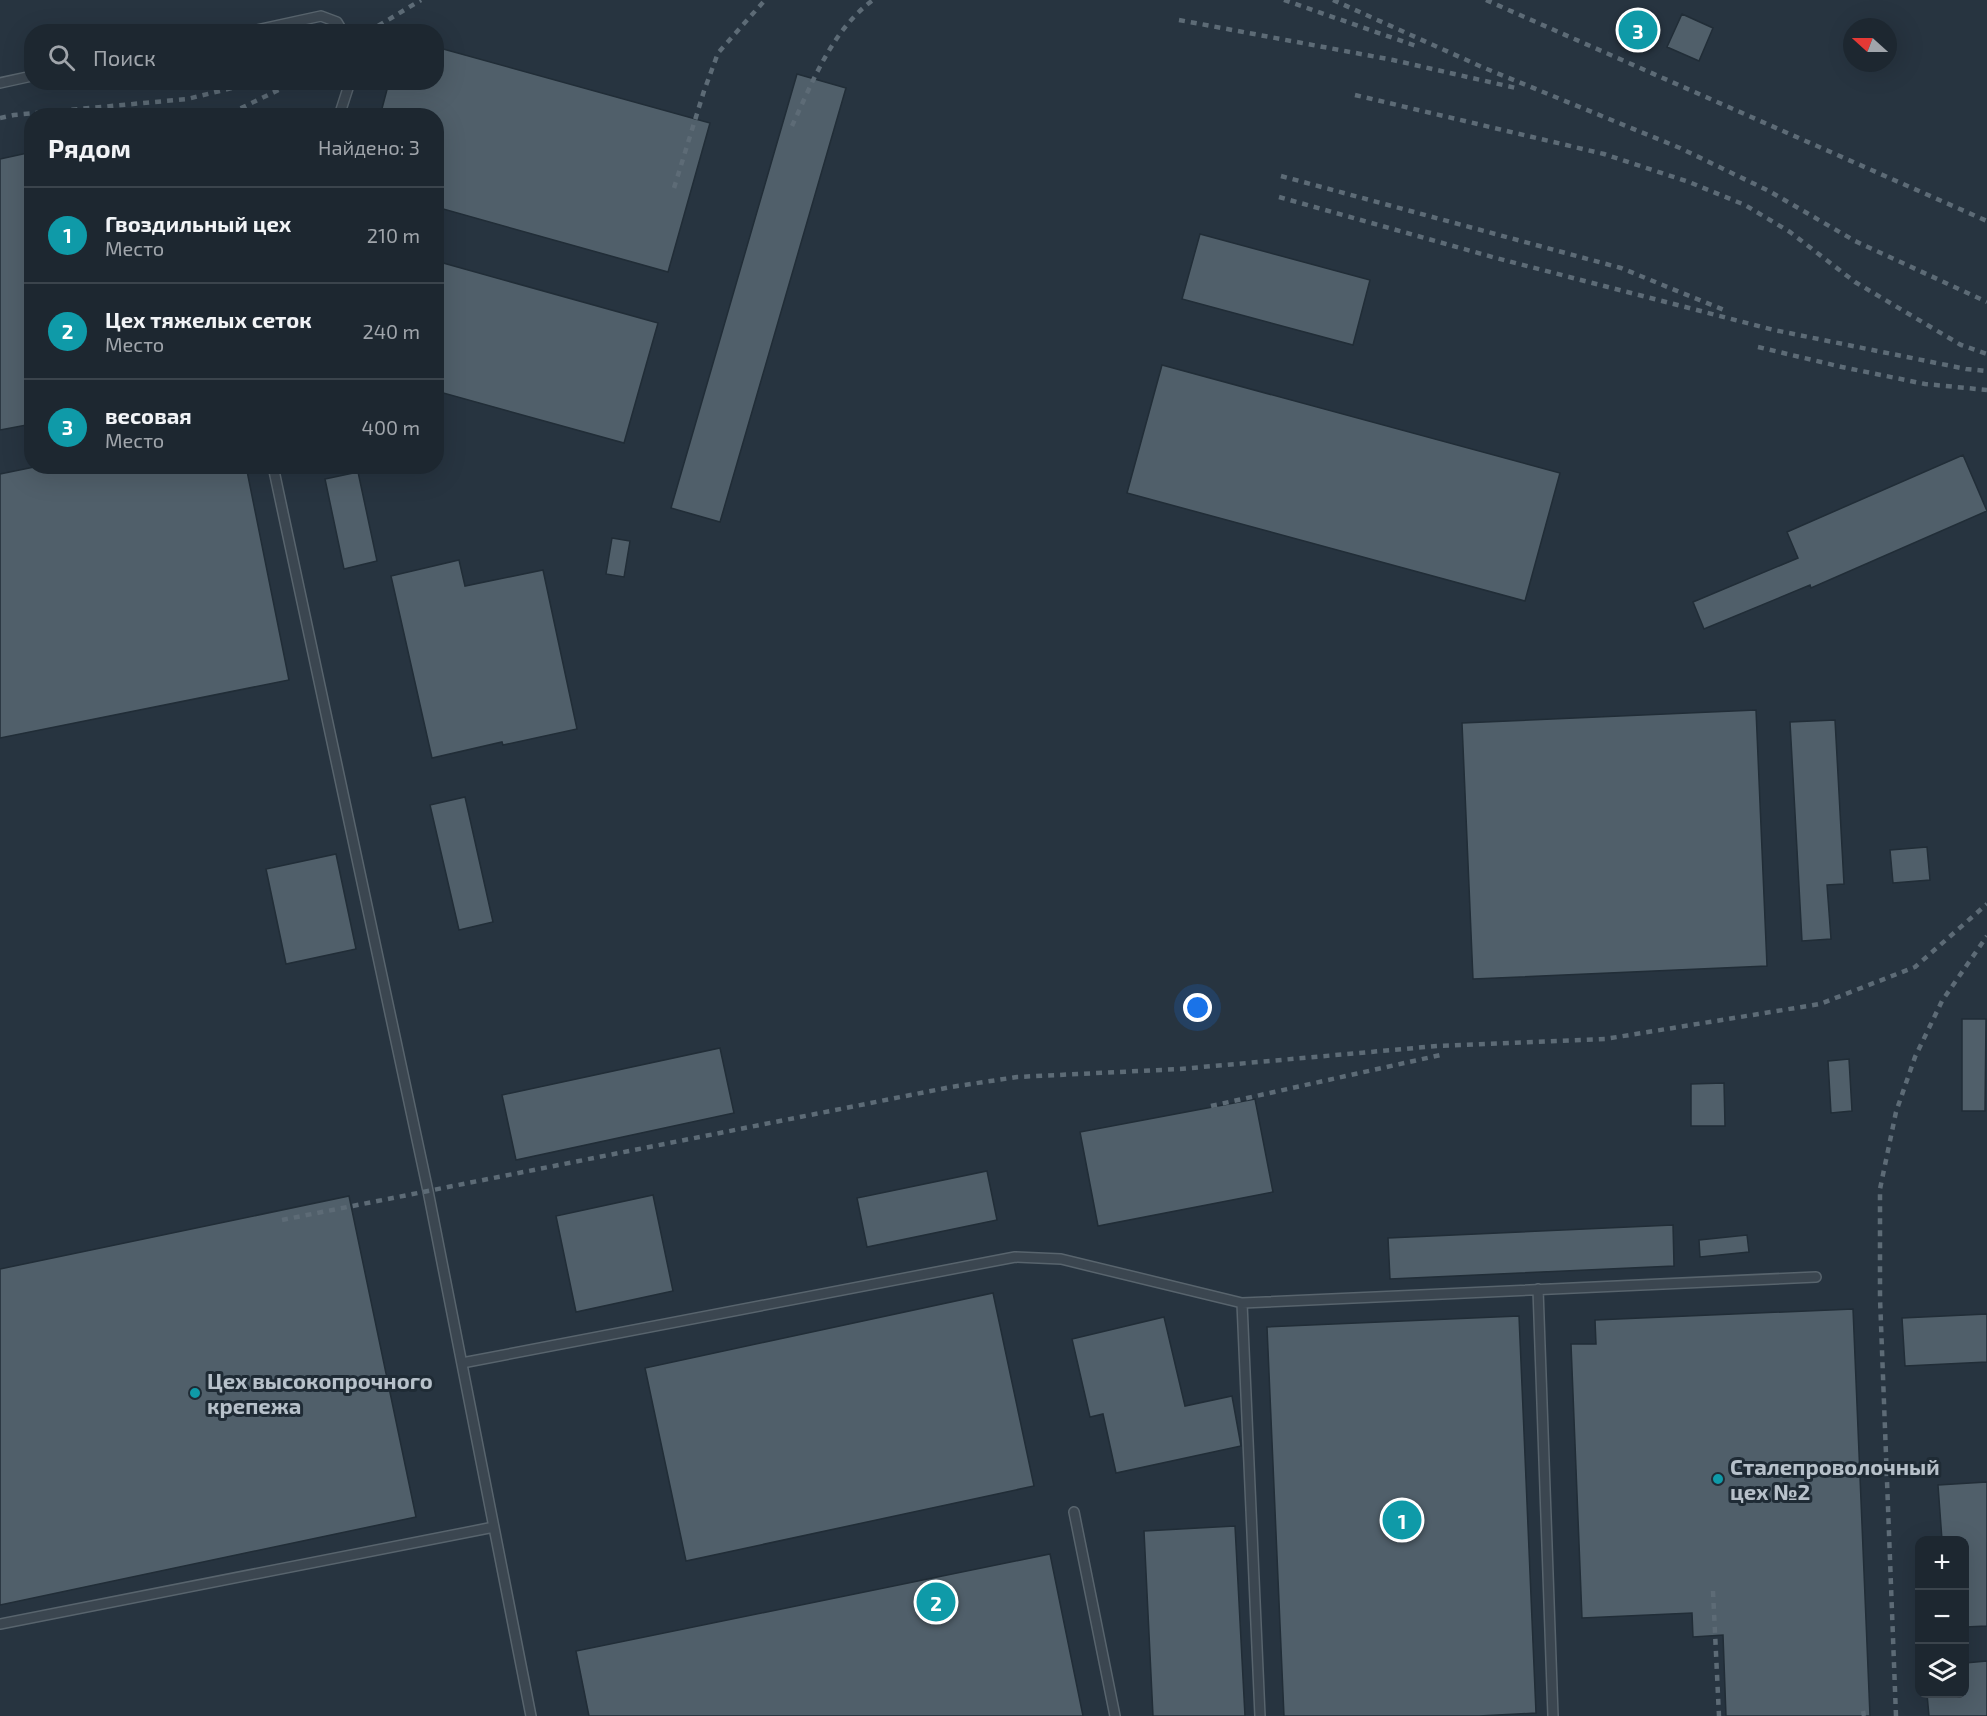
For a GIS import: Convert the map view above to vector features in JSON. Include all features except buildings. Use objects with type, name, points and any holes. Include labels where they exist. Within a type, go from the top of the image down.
[{"type":"lane","points":[[284,24],[321,16],[338,24]]},
{"type":"lane","points":[[0,83],[24,78]]},
{"type":"lane","points":[[342,108],[347,90]]},
{"type":"lane","points":[[275,474],[428,1191],[531,1716]]},
{"type":"lane","points":[[462,1363],[1015,1257],[1061,1259],[1242,1303],[1816,1277]]},
{"type":"lane","points":[[1538,1289],[1553,1716]]},
{"type":"lane","points":[[1242,1303],[1260,1716]]},
{"type":"lane","points":[[1074,1512],[1115,1716]]},
{"type":"lane","points":[[0,1624],[494,1527]]},
{"type":"railway","points":[[381,24],[421,0]]},
{"type":"railway","points":[[674,188],[718,53],[765,0]]},
{"type":"railway","points":[[792,126],[816,74],[835,41],[846,26],[873,0]]},
{"type":"railway","points":[[1284,0],[1419,47]]},
{"type":"railway","points":[[1333,0],[1482,67],[1680,148],[1769,191],[1855,241],[1987,302]]},
{"type":"railway","points":[[1486,0],[1987,221]]},
{"type":"railway","points":[[1179,20],[1393,60],[1516,88]]},
{"type":"railway","points":[[90,108],[187,99],[224,90]]},
{"type":"railway","points":[[241,108],[278,90]]},
{"type":"railway","points":[[1355,95],[1604,154],[1689,182],[1745,205],[1790,232],[1855,282],[1961,345],[1987,354]]},
{"type":"railway","points":[[0,118],[24,114]]},
{"type":"railway","points":[[1281,176],[1621,268],[1724,310]]},
{"type":"railway","points":[[1279,197],[1496,258],[1774,330],[1966,369],[1987,371]]},
{"type":"railway","points":[[1758,347],[1925,384],[1987,390]]},
{"type":"railway","points":[[282,1220],[951,1087],[1017,1077],[1180,1069],[1437,1046],[1605,1039],[1820,1004],[1915,967],[1987,904]]},
{"type":"railway","points":[[1896,1716],[1880,1298],[1880,1189],[1896,1112],[1915,1057],[1942,1001],[1987,936]]},
{"type":"railway","points":[[1211,1106],[1445,1054]]},
{"type":"railway","points":[[1713,1591],[1719,1716]]},
{"type":"railway","points":[[1863,1711],[1864,1716]]},
{"type":"place","name":"весовая","points":[[1638,30]]},
{"type":"place","name":"Цех высокопрочного крепежа","points":[[195,1393]]},
{"type":"place","name":"Сталепроволочный цех №2","points":[[1718,1479]]},
{"type":"place","name":"Гвоздильный цех","points":[[1402,1520]]},
{"type":"place","name":"Цех тяжелых сеток","points":[[936,1602]]}]
